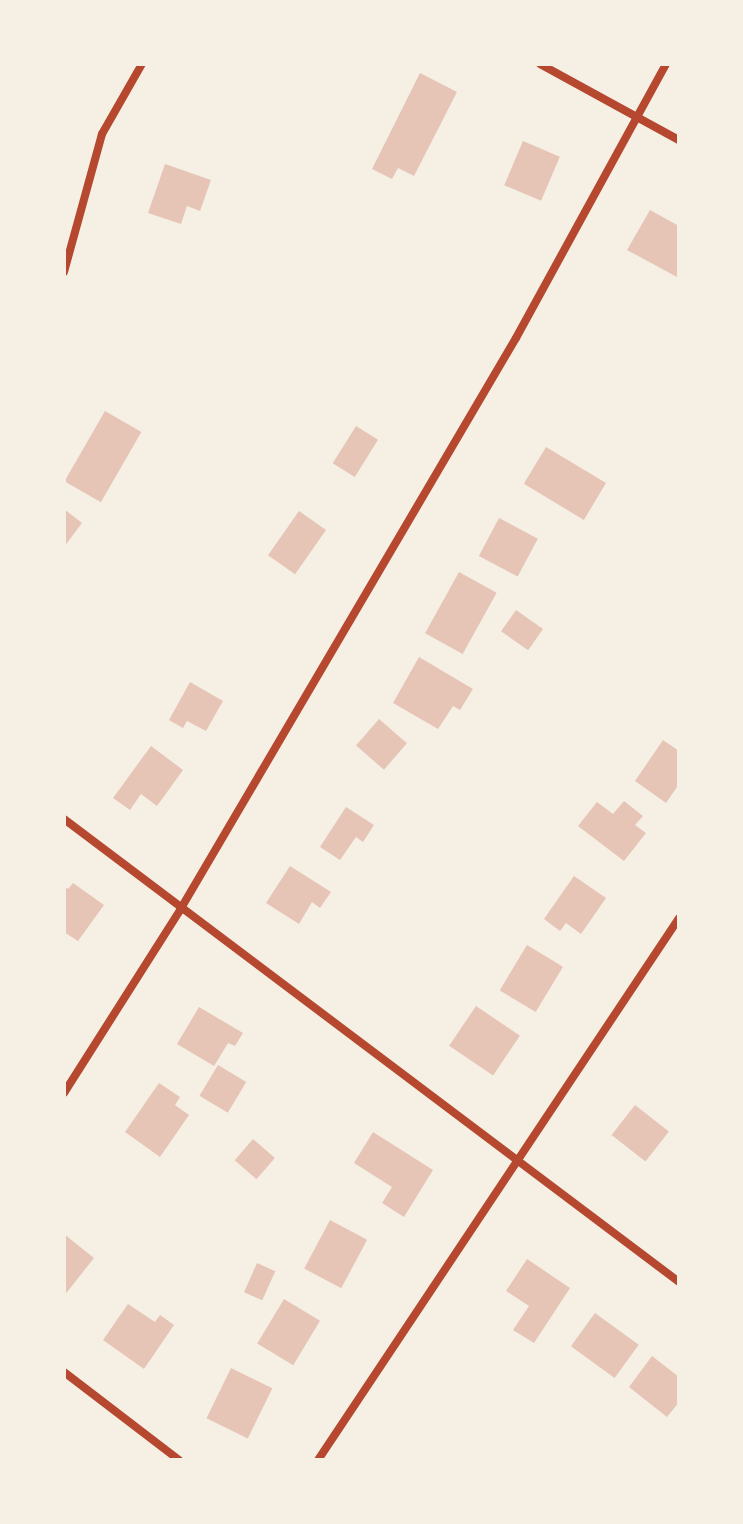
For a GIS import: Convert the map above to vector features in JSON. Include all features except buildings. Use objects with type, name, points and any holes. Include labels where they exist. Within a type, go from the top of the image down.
[{"type":"street","points":[[64,272],[102,134],[142,64]]},
{"type":"street","points":[[540,64],[679,140]]},
{"type":"street","points":[[64,1093],[180,910],[516,338],[666,64]]},
{"type":"street","points":[[64,819],[180,910],[679,1282]]},
{"type":"street","points":[[318,1460],[679,918]]},
{"type":"street","points":[[64,1372],[179,1460]]}]
